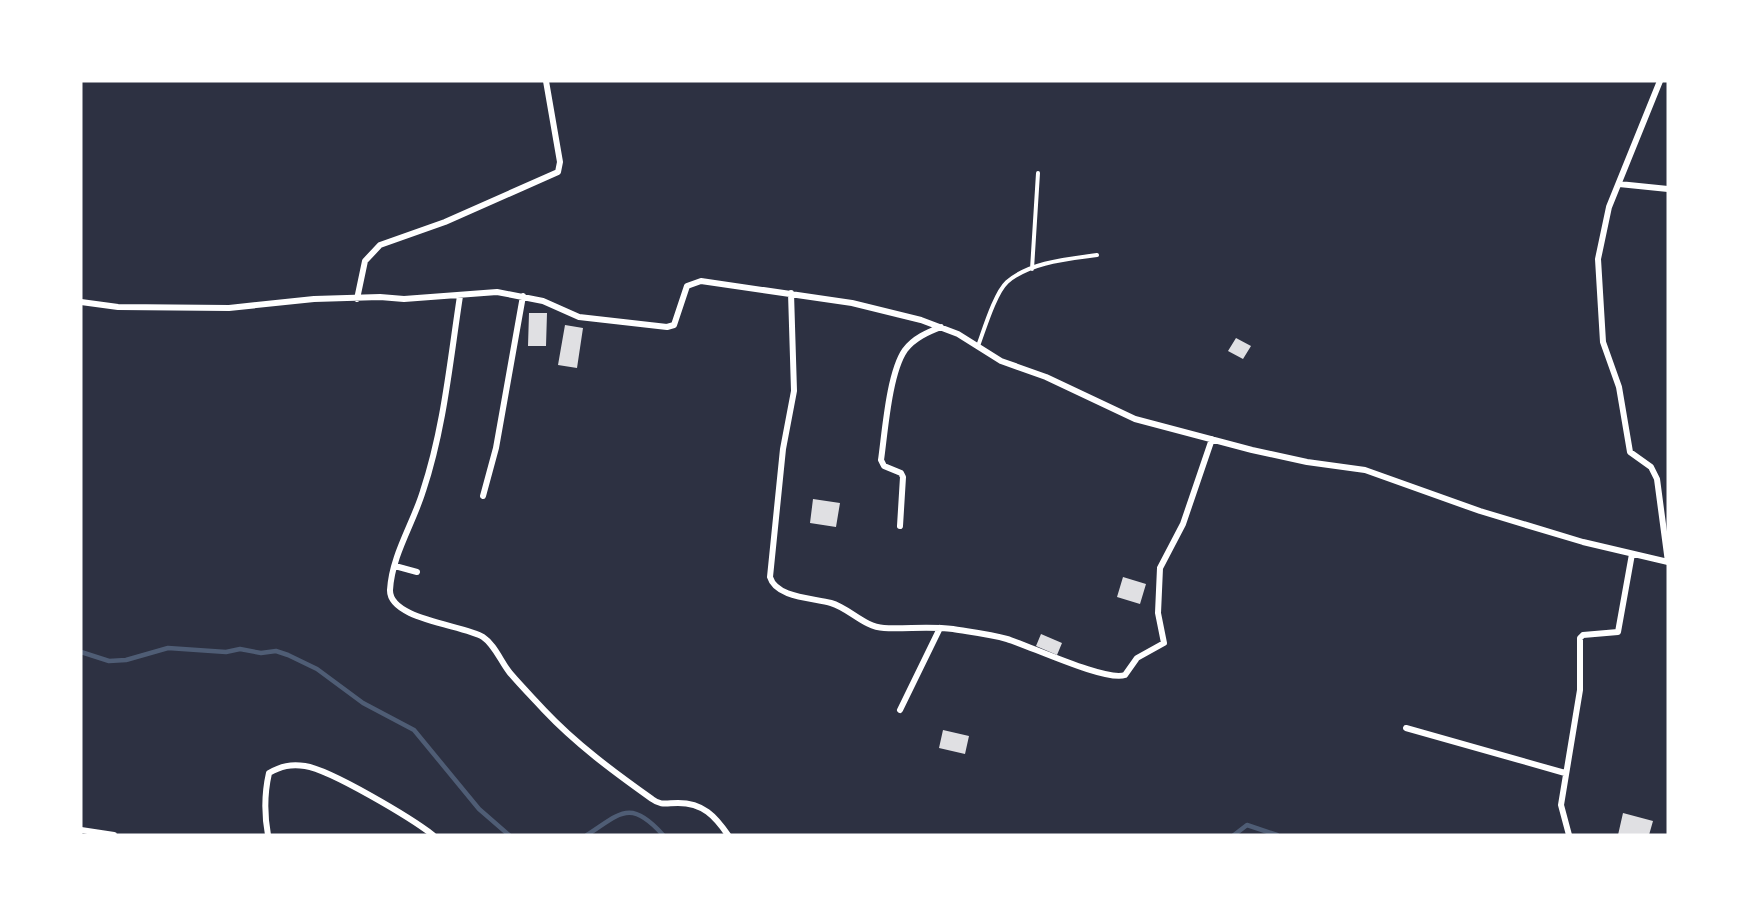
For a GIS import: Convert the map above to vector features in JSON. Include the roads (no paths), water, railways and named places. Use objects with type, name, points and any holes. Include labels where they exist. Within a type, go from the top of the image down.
[{"type":"street","points":[[357,299],[365,261],[380,245],[445,222],[558,172],[560,162],[546,81]]},
{"type":"street","points":[[81,302],[118,307],[229,308],[314,299],[460,296],[497,292],[543,301],[579,317],[667,327],[674,325],[687,286],[700,281],[791,293],[876,308],[941,327],[1001,361],[1046,377],[1135,419],[1306,462],[1365,470],[1480,511],[1583,542],[1668,562],[1657,479],[1651,467],[1630,452],[1619,387],[1603,342],[1598,260],[1610,207],[1660,81]]},
{"type":"street","points":[[1619,184],[1668,189]]},
{"type":"street","points":[[791,293],[795,391],[783,449],[770,568],[771,582],[799,596],[835,604],[877,627],[906,630],[940,628],[1006,639],[1058,660],[1116,676],[1125,675],[1137,658],[1164,643],[1158,613],[1160,568],[1183,524],[1212,439]]},
{"type":"street","points":[[460,296],[444,405],[435,448],[423,492],[395,566],[390,591],[397,604],[415,615],[483,637],[510,673],[546,713],[607,766],[657,803],[692,805],[710,811],[728,835]]},
{"type":"street","points":[[483,496],[505,406],[524,296]]},
{"type":"street","points":[[900,526],[903,477],[901,473],[884,466],[881,460],[888,406],[906,348],[916,338],[941,327]]},
{"type":"street","points":[[1569,835],[1561,805],[1580,690],[1580,637],[1618,632],[1632,554]]},
{"type":"street","points":[[395,566],[417,572]]},
{"type":"street","points":[[900,710],[940,628]]},
{"type":"street","points":[[1406,728],[1565,773]]},
{"type":"street","points":[[268,835],[264,814],[264,793],[269,773],[283,765],[306,766],[328,773],[433,835]]},
{"type":"street","points":[[81,830],[114,835]]},
{"type":"lane","points":[[1032,269],[1038,173]]},
{"type":"lane","points":[[977,347],[1003,287],[1008,282],[1032,269],[1066,259],[1096,255]]},
{"type":"waterway","points":[[81,652],[109,661],[126,660],[168,648],[226,652],[240,649],[261,653],[276,651],[288,655],[317,669],[363,703],[414,730],[479,809],[509,835]]},
{"type":"waterway","points":[[587,835],[625,813],[642,816],[663,835]]},
{"type":"waterway","points":[[1234,835],[1247,825],[1277,835]]}]
